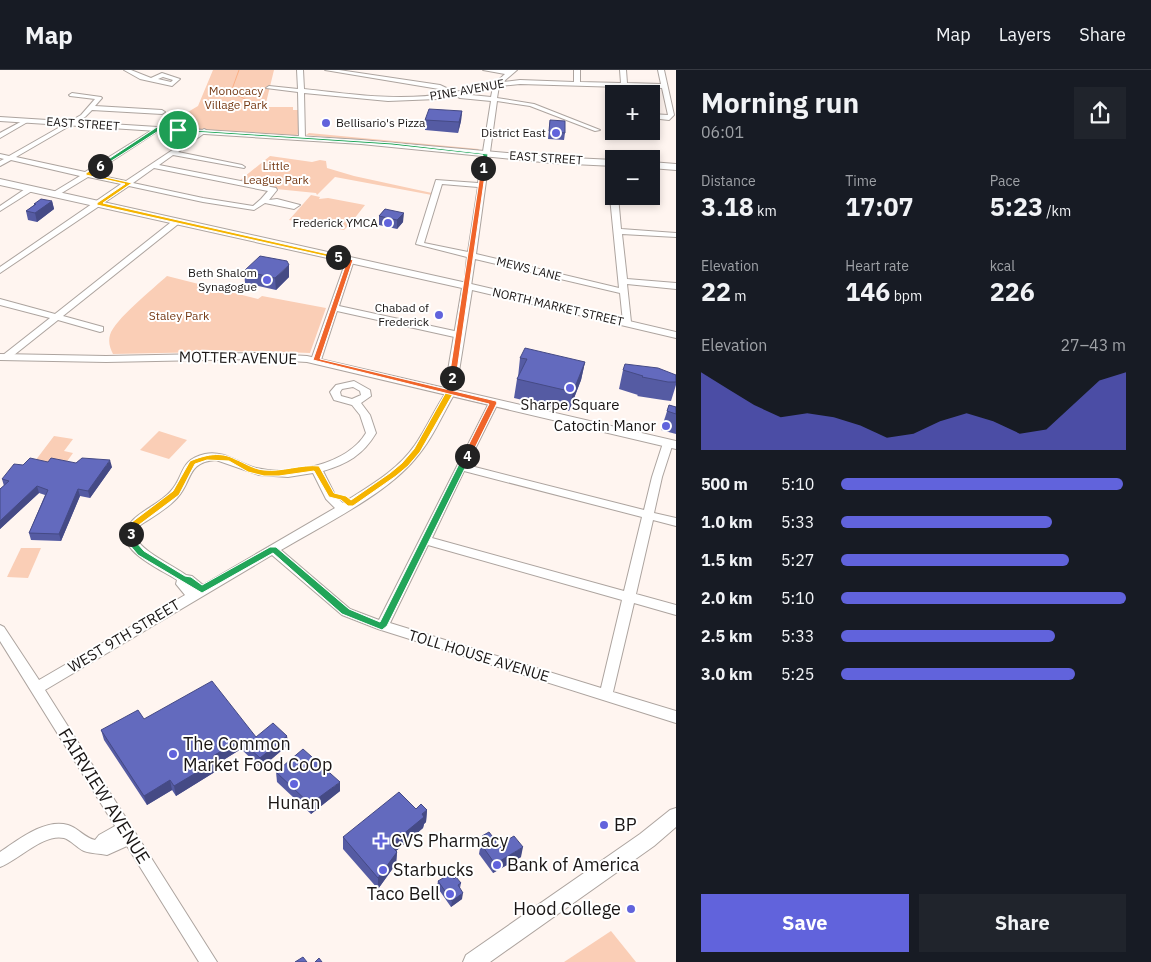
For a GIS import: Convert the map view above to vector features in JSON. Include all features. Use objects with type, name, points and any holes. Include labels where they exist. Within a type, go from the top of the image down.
[{"type":"main road","name":"EAST STREET","points":[[0,118],[302,138],[552,160],[605,163]]},
{"type":"main road","points":[[660,166],[676,167]]},
{"type":"main road","name":"NORTH MARKET STREET","points":[[0,182],[627,322],[676,335]]},
{"type":"main road","name":"WEST 9TH STREET","points":[[450,392],[467,286]]},
{"type":"main road","name":"MOTTER AVENUE","points":[[3,357],[106,359],[270,356],[316,360],[672,444]]},
{"type":"main road","points":[[473,962],[647,840],[676,816]]},
{"type":"street","points":[[127,70],[130,73],[152,80]]},
{"type":"street","points":[[300,70],[302,138]]},
{"type":"street","points":[[328,70],[440,87],[460,96],[494,98],[532,105],[597,130]]},
{"type":"street","points":[[486,70],[512,72]]},
{"type":"street","points":[[577,70],[577,83]]},
{"type":"street","points":[[623,70],[624,85]]},
{"type":"street","points":[[660,119],[668,121],[671,115],[661,70]]},
{"type":"street","points":[[467,286],[496,85],[512,72]]},
{"type":"street","name":"PINE AVENUE","points":[[269,88],[368,98],[410,99],[437,97],[520,82],[624,85]]},
{"type":"street","name":"PINE AVENUE","points":[[660,86],[665,86]]},
{"type":"street","points":[[0,164],[70,123],[90,108],[98,97],[72,95]]},
{"type":"street","points":[[90,108],[162,112]]},
{"type":"street","points":[[0,136],[28,120]]},
{"type":"street","points":[[55,195],[159,128]]},
{"type":"street","points":[[0,271],[204,131]]},
{"type":"street","points":[[172,153],[242,167]]},
{"type":"street","points":[[0,156],[203,200],[254,208],[273,190],[154,166]]},
{"type":"street","name":"MEWS LANE","points":[[481,185],[439,182],[420,244],[472,254],[624,292]]},
{"type":"street","points":[[0,208],[31,189]]},
{"type":"street","points":[[264,200],[273,202]]},
{"type":"street","points":[[615,205],[627,322]]},
{"type":"street","points":[[3,357],[178,221]]},
{"type":"street","points":[[617,231],[676,236]]},
{"type":"street","points":[[316,360],[350,260]]},
{"type":"street","points":[[622,281],[676,286]]},
{"type":"street","points":[[0,302],[100,329]]},
{"type":"street","points":[[335,308],[459,335]]},
{"type":"street","name":"WEST 9TH STREET","points":[[36,688],[346,506],[405,465],[417,450],[450,392]]},
{"type":"street","points":[[197,592],[188,579],[184,579],[141,553],[132,543],[131,532],[135,524],[176,493],[192,463],[201,458],[215,456],[231,459],[251,470],[264,473],[279,473],[316,468],[349,458],[359,450],[371,433],[365,415],[355,402]]},
{"type":"street","points":[[382,626],[493,403]]},
{"type":"street","points":[[606,695],[657,476],[672,444]]},
{"type":"street","points":[[462,467],[676,522]]},
{"type":"street","points":[[316,468],[331,496],[346,506]]},
{"type":"street","points":[[426,540],[676,610]]},
{"type":"street","name":"TOLL HOUSE AVENUE","points":[[273,549],[346,612],[382,626],[676,717]]},
{"type":"street","name":"FAIRVIEW AVENUE","points":[[0,630],[126,833],[209,962]]},
{"type":"street","points":[[0,860],[43,834],[55,831],[69,833],[90,847],[101,846],[104,840],[126,833]]},
{"type":"green space","name":"Monocacy Village Park","points":[[213,70],[274,70],[265,107],[293,107],[293,110],[302,110],[302,133],[293,136],[168,129],[172,126],[171,122],[198,106]]},
{"type":"green space","points":[[309,133],[479,149],[477,151],[306,135]]},
{"type":"green space","name":"Little League Park","points":[[270,156],[312,162],[326,161],[327,168],[354,176],[432,193],[432,195],[335,177],[317,195],[316,193],[276,189],[239,181]]},
{"type":"green space","points":[[311,195],[320,197],[319,199],[328,198],[365,205],[354,219],[347,224],[348,226],[344,230],[289,220]]},
{"type":"green space","name":"Staley Park","points":[[167,276],[258,299],[262,296],[326,308],[310,353],[257,351],[113,354],[109,340],[113,329],[126,313]]},
{"type":"green space","points":[[159,431],[187,440],[169,459],[140,450]]},
{"type":"green space","points":[[54,436],[73,439],[64,451],[73,453],[63,467],[32,465]]},
{"type":"green space","points":[[21,548],[41,548],[28,578],[7,577]]},
{"type":"green space","points":[[611,931],[636,962],[564,962]]},
{"type":"building","points":[[429,109],[462,111],[459,122],[425,120]]},
{"type":"building","points":[[550,120],[565,121],[565,133],[549,131]]},
{"type":"building","points":[[41,199],[52,201],[35,213],[26,211],[36,204],[34,204]]},
{"type":"building","points":[[385,209],[404,213],[397,220],[379,216]]},
{"type":"building","points":[[260,256],[287,261],[289,265],[275,278],[244,271]]},
{"type":"building","points":[[525,348],[585,362],[573,392],[517,379],[527,359],[520,358]]},
{"type":"building","points":[[625,364],[658,368],[676,375],[676,382],[642,377],[623,370]]},
{"type":"building","points":[[669,405],[676,407],[676,414],[667,411]]},
{"type":"building","points":[[30,458],[48,462],[51,458],[76,463],[82,458],[110,460],[88,491],[78,489],[59,534],[29,533],[48,490],[37,486],[0,521],[0,489],[9,481],[2,479],[14,464],[23,465]]},
{"type":"building","name":"The Common Market Food CoOp","points":[[212,681],[256,737],[273,723],[287,736],[260,758],[240,740],[213,756],[216,761],[174,786],[170,780],[144,796],[101,730],[138,710],[144,719]]},
{"type":"building","points":[[303,749],[340,782],[310,804],[276,772]]},
{"type":"building","name":"CVS Pharmacy","points":[[399,792],[416,809],[421,804],[427,810],[422,814],[424,817],[390,845],[397,852],[378,878],[343,837]]},
{"type":"building","points":[[489,832],[499,845],[514,836],[523,847],[495,864],[481,844],[486,841],[482,836]]},
{"type":"building","points":[[450,874],[461,883],[458,885],[463,893],[452,901],[438,881]]},
{"type":"building","points":[[303,957],[307,962],[295,962]]},
{"type":"waterway","points":[[239,70],[231,92],[261,107]]},
{"type":"place","name":"Bellisario's Pizza","points":[[326,123]]},
{"type":"place","name":"District East","points":[[556,133]]},
{"type":"place","name":"Frederick YMCA","points":[[388,223]]},
{"type":"place","name":"Beth Shalom Synagogue","points":[[267,280]]},
{"type":"place","name":"Chabad of Frederick","points":[[439,315]]},
{"type":"place","name":"Sharpe Square","points":[[570,388]]},
{"type":"place","name":"Catoctin Manor","points":[[666,426]]},
{"type":"place","name":"The Common Market Food CoOp","points":[[173,754]]},
{"type":"place","name":"Hunan","points":[[294,784]]},
{"type":"place","name":"BP","points":[[604,825]]},
{"type":"place","name":"CVS Pharmacy","points":[[381,841]]},
{"type":"place","name":"Bank of America","points":[[497,865]]},
{"type":"place","name":"Starbucks","points":[[383,870]]},
{"type":"place","name":"Taco Bell","points":[[450,894]]},
{"type":"place","name":"Hood College","points":[[631,909]]},
{"type":"route","points":[[178,130],[159,128],[88,174],[129,183],[99,204],[350,260],[316,360],[444,390],[450,392],[493,403],[382,626],[346,612],[273,549],[202,590],[188,579],[184,579],[141,553],[132,543],[131,532],[135,524],[176,493],[189,467],[201,458],[223,457],[231,459],[251,470],[264,473],[316,468],[331,496],[343,498],[350,504],[405,465],[417,450],[450,392],[472,254],[485,154],[392,144],[178,130]]}]
